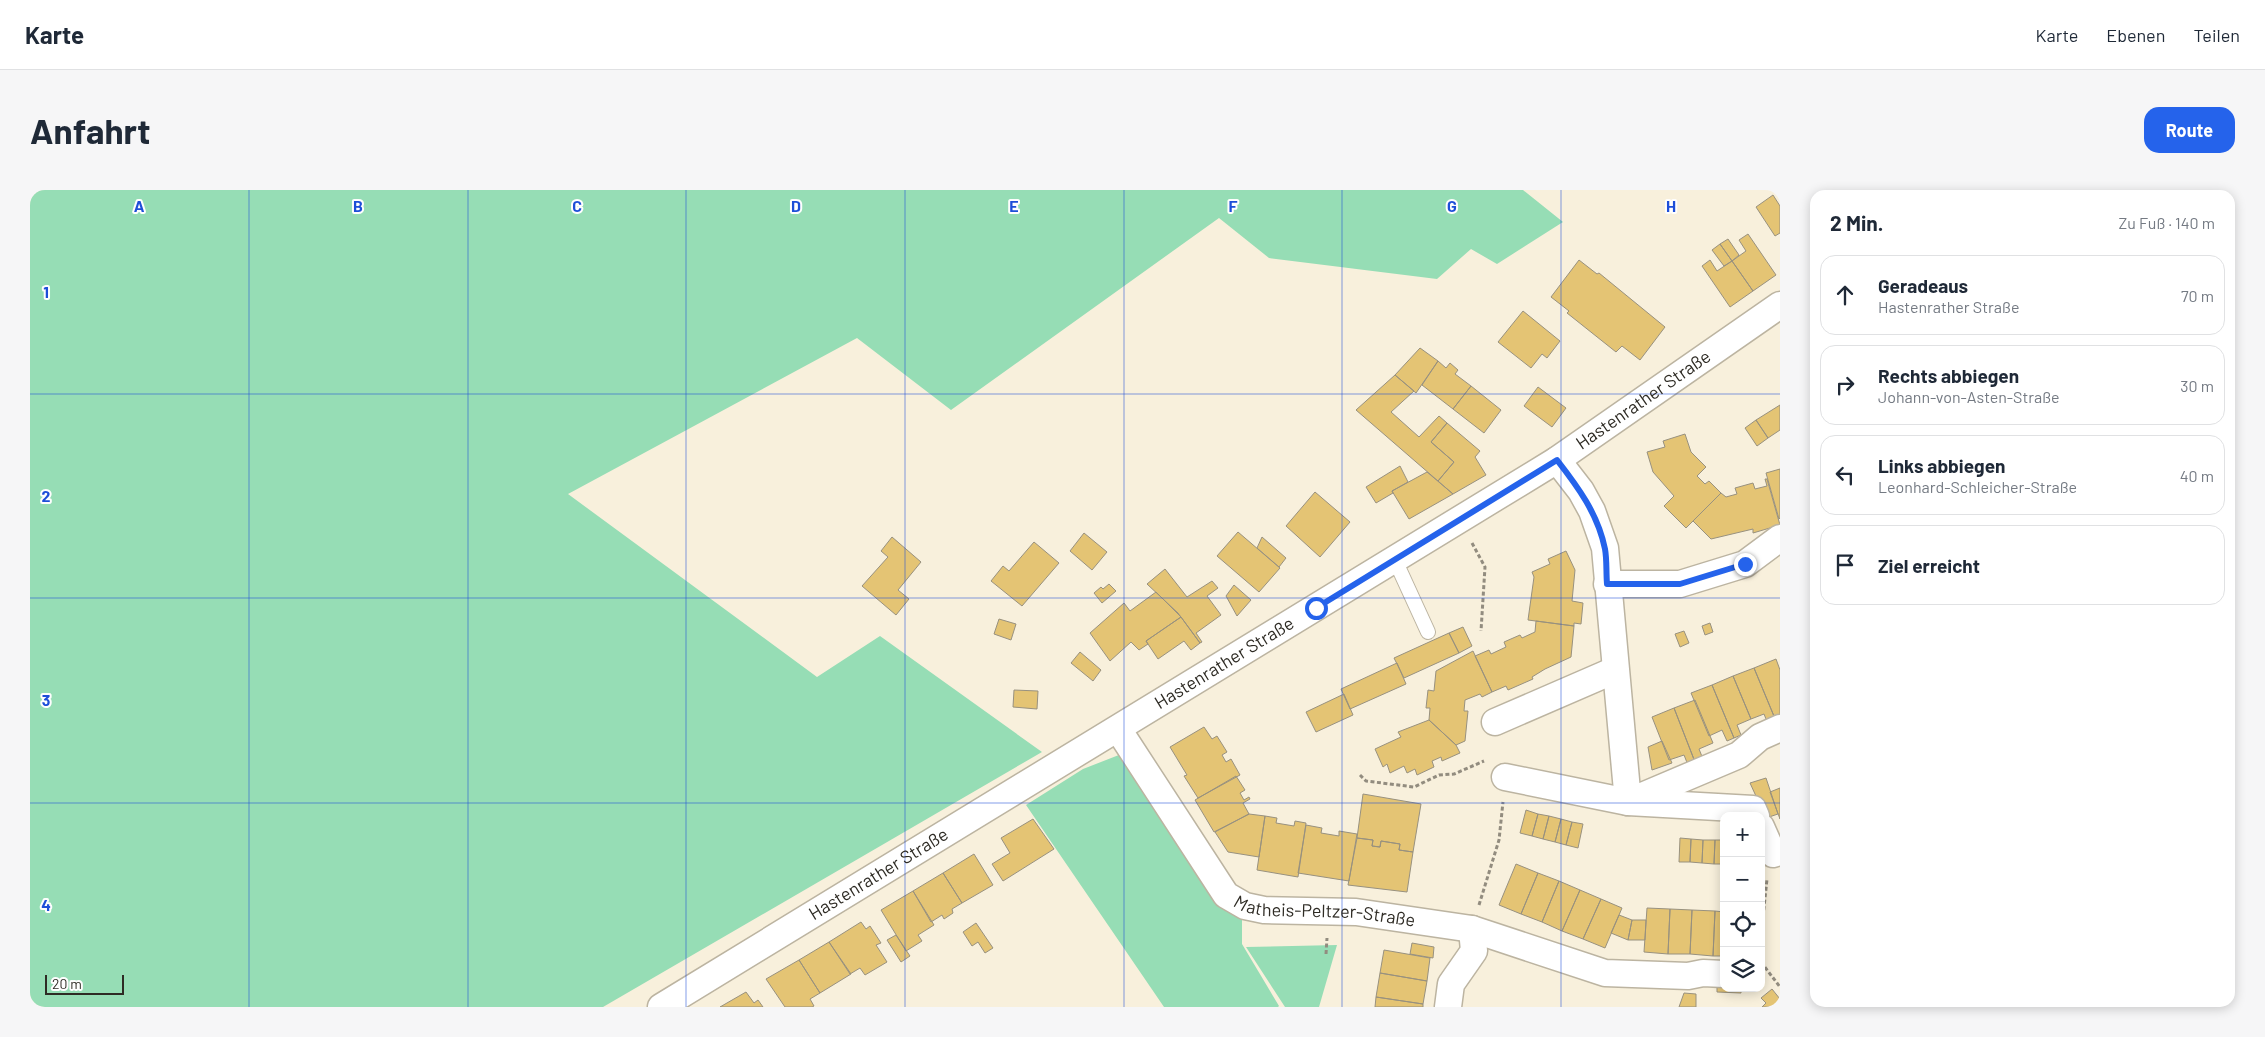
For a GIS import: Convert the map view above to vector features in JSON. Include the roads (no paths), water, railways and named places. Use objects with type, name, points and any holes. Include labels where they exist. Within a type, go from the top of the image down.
[{"type":"street","name":"Hastenrather Straße","points":[[660,1007],[1118,730],[1557,460],[1780,304]]},
{"type":"street","points":[[1557,460],[1581,491],[1592,511],[1605,548],[1614,670],[1628,802]]},
{"type":"street","points":[[1607,584],[1680,584],[1745,564],[1780,538]]},
{"type":"street","points":[[1495,722],[1614,670]]},
{"type":"street","points":[[1628,802],[1739,755],[1760,737],[1780,728]]},
{"type":"street","name":"Matheis-Peltzer-Straße","points":[[1118,730],[1226,895],[1245,906],[1276,911],[1356,912],[1472,929],[1605,973],[1688,976],[1703,973],[1720,974]]},
{"type":"street","points":[[1505,777],[1628,802],[1753,808],[1754,812]]},
{"type":"street","points":[[1765,834],[1777,853]]},
{"type":"street","points":[[1448,1007],[1451,984],[1474,951],[1472,929]]},
{"type":"lane","points":[[1395,560],[1428,632]]}]
